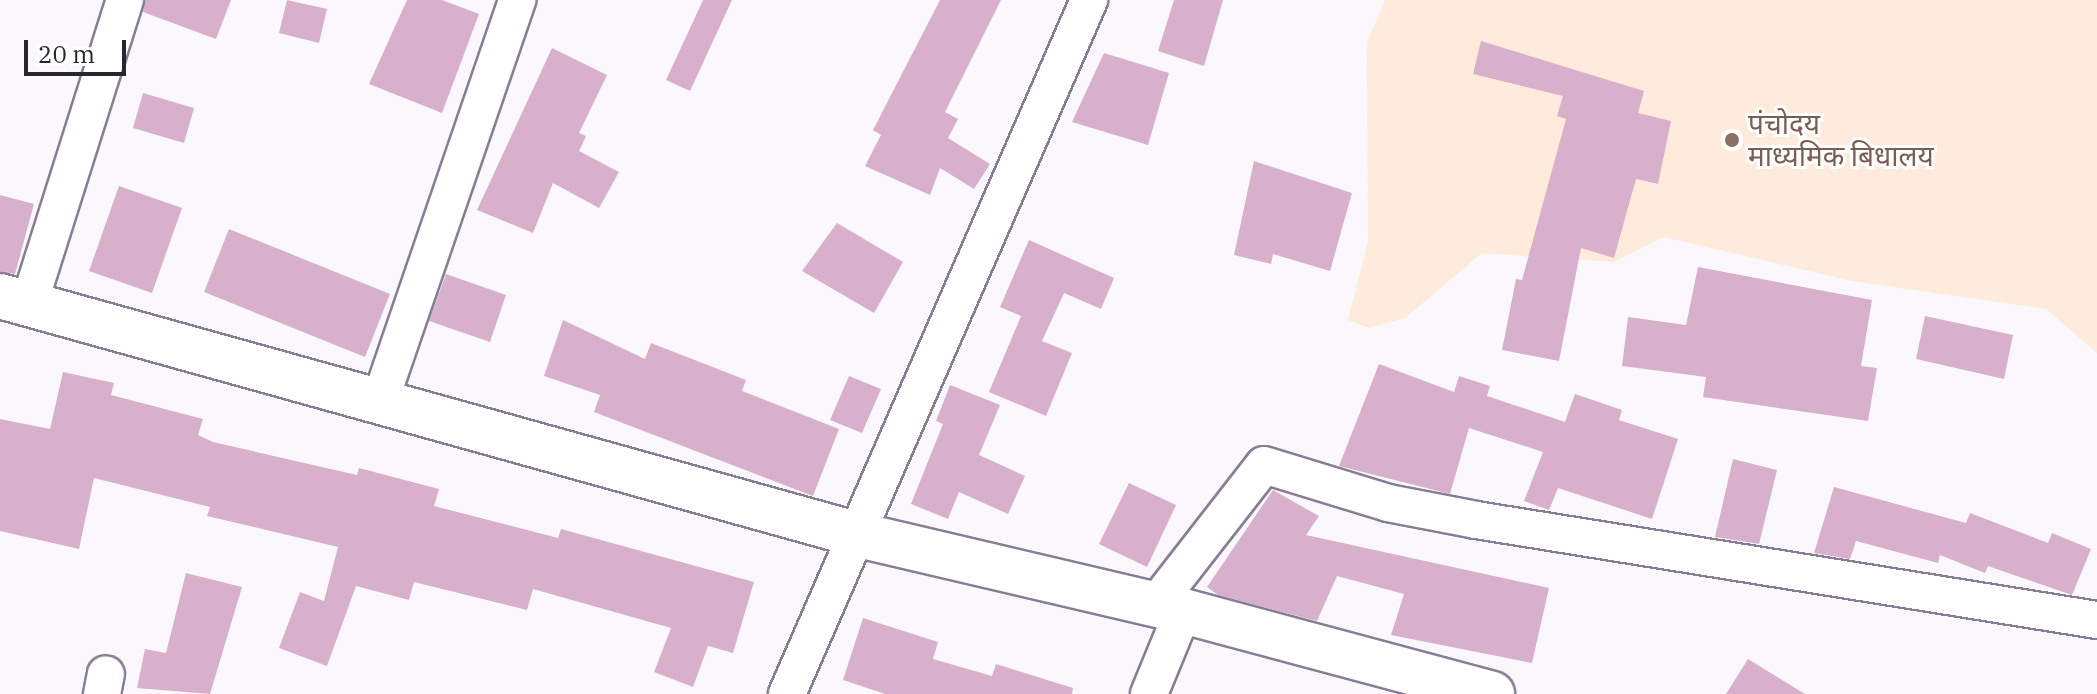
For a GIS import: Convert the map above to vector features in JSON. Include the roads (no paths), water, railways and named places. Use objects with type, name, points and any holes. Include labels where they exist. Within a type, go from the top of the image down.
[{"type":"street","points":[[125,0],[14,300],[859,535],[1169,608],[1492,694]]},
{"type":"street","points":[[380,401],[517,0]]},
{"type":"street","points":[[787,694],[859,535],[1089,0]]},
{"type":"street","points":[[1149,694],[1169,608],[1264,465],[1388,503],[1476,520],[2097,620]]},
{"type":"place","name":"पंचोदय माध्यमिक बिधालय","points":[[1732,140]]}]
